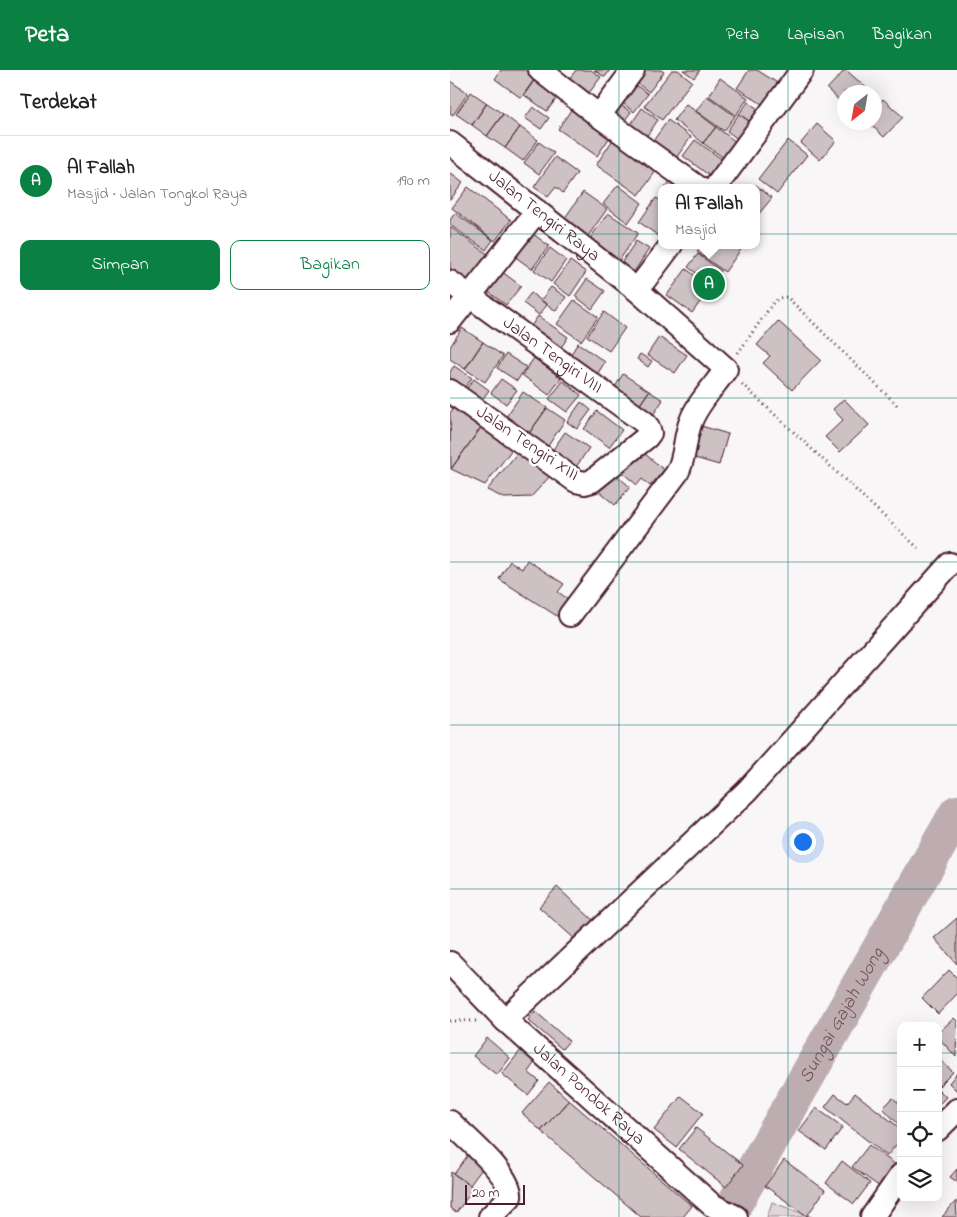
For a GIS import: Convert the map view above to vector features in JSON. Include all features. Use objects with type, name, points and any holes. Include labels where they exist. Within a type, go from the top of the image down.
[{"type":"street","points":[[540,70],[599,116],[693,184]]},
{"type":"street","points":[[599,116],[633,70]]},
{"type":"street","points":[[718,184],[802,70]]},
{"type":"street","name":"Jalan Tengiri Raya","points":[[450,143],[637,290],[726,369]]},
{"type":"street","points":[[450,321],[537,211]]},
{"type":"street","points":[[637,290],[668,249]]},
{"type":"street","name":"Jalan Tengiri VIII","points":[[450,282],[644,422],[650,432]]},
{"type":"street","points":[[570,616],[677,473],[682,465],[690,421],[726,369]]},
{"type":"street","name":"Jalan Tengiri XIII","points":[[450,391],[576,481],[585,483],[592,481],[647,437],[650,432]]},
{"type":"street","points":[[505,1020],[747,791],[950,564]]},
{"type":"street","name":"Jalan Pondok Raya","points":[[450,963],[505,1020],[712,1205],[736,1217]]},
{"type":"street","points":[[942,1125],[957,1110]]},
{"type":"street","points":[[450,1122],[503,1175],[510,1186],[510,1196],[490,1217]]},
{"type":"street","points":[[872,1217],[897,1180]]},
{"type":"path","points":[[897,406],[787,297],[779,298],[772,303],[726,369],[918,548]]},
{"type":"shaded area","points":[[772,1202],[812,1217],[767,1217]]},
{"type":"building","points":[[501,70],[526,70],[536,77],[521,98],[495,79]]},
{"type":"building","points":[[576,70],[591,70],[601,77],[586,97],[566,83]]},
{"type":"building","points":[[594,70],[610,70],[605,77]]},
{"type":"building","points":[[636,70],[661,70],[664,72],[649,92],[630,78]]},
{"type":"building","points":[[672,70],[678,70],[692,81],[662,120],[644,106]]},
{"type":"building","points":[[683,70],[700,70],[694,78]]},
{"type":"building","points":[[749,70],[757,70],[779,84],[765,106],[737,88]]},
{"type":"building","points":[[845,70],[863,85],[837,85],[837,98],[827,89]]},
{"type":"building","points":[[536,78],[560,94],[547,111],[524,95]]},
{"type":"building","points":[[720,78],[748,98],[736,115],[709,96]]},
{"type":"building","points":[[629,80],[648,94],[634,112],[615,97]]},
{"type":"building","points":[[450,81],[468,93],[453,115],[450,113]]},
{"type":"building","points":[[471,92],[487,103],[472,125],[456,114]]},
{"type":"building","points":[[707,96],[735,116],[724,131],[696,111]]},
{"type":"building","points":[[882,100],[903,117],[884,137],[877,130],[882,130]]},
{"type":"building","points":[[615,101],[631,112],[622,124],[607,114]]},
{"type":"building","points":[[748,102],[768,116],[759,128],[739,114]]},
{"type":"building","points":[[487,103],[503,114],[487,136],[472,125]]},
{"type":"building","points":[[686,104],[716,127],[703,143],[674,120]]},
{"type":"building","points":[[533,107],[549,118],[541,129],[525,118]]},
{"type":"building","points":[[573,107],[612,134],[597,156],[558,129]]},
{"type":"building","points":[[642,108],[658,120],[643,141],[627,130]]},
{"type":"building","points":[[503,114],[520,127],[505,148],[487,136]]},
{"type":"building","points":[[739,114],[759,128],[747,146],[727,131]]},
{"type":"building","points":[[668,120],[691,137],[671,165],[648,148]]},
{"type":"building","points":[[817,124],[836,141],[820,160],[801,143]]},
{"type":"building","points":[[520,127],[538,140],[523,161],[505,148]]},
{"type":"building","points":[[716,127],[740,145],[728,161],[703,143]]},
{"type":"building","points":[[614,138],[658,168],[639,195],[596,165]]},
{"type":"building","points":[[695,140],[723,160],[710,176],[683,156]]},
{"type":"building","points":[[788,140],[807,155],[777,194],[758,179]]},
{"type":"building","points":[[539,142],[554,153],[539,174],[524,163]]},
{"type":"building","points":[[555,157],[577,173],[563,193],[556,187],[548,197],[534,187]]},
{"type":"building","points":[[450,173],[463,183],[450,200]]},
{"type":"building","points":[[675,175],[686,184],[668,184]]},
{"type":"building","points":[[618,185],[642,203],[628,223],[603,204]]},
{"type":"building","points":[[468,187],[511,220],[495,241],[452,208]]},
{"type":"building","points":[[760,188],[772,198],[760,212]]},
{"type":"building","points":[[583,192],[607,209],[586,239],[562,222]]},
{"type":"building","points":[[656,198],[658,199],[658,236],[639,222]]},
{"type":"building","points":[[455,213],[493,240],[486,250],[450,225],[450,220]]},
{"type":"building","points":[[608,213],[638,233],[614,268],[584,247]]},
{"type":"building","points":[[450,227],[489,255],[470,282],[450,268]]},
{"type":"building","points":[[532,233],[549,246],[532,269],[514,256]]},
{"type":"building","points":[[636,241],[649,249],[630,278],[617,269]]},
{"type":"building","points":[[550,248],[566,260],[551,282],[534,270]]},
{"type":"building","points":[[699,249],[741,249],[725,272],[697,252]]},
{"type":"building","points":[[698,254],[721,271],[711,284],[688,267]]},
{"type":"building","points":[[570,261],[586,272],[570,296],[553,284]]},
{"type":"building","points":[[686,269],[711,287],[692,313],[667,295]]},
{"type":"building","points":[[501,271],[521,286],[506,305],[486,290]]},
{"type":"building","points":[[587,279],[605,291],[592,309],[575,296]]},
{"type":"building","points":[[551,287],[566,297],[556,311],[541,300]]},
{"type":"building","points":[[531,293],[547,305],[539,315],[523,303]]},
{"type":"building","points":[[574,300],[598,317],[581,341],[557,324]]},
{"type":"building","points":[[604,312],[625,328],[609,351],[587,336]]},
{"type":"building","points":[[538,316],[568,337],[558,352],[527,332]]},
{"type":"building","points":[[778,321],[821,360],[792,390],[763,363],[770,356],[757,345]]},
{"type":"building","points":[[462,328],[483,342],[465,369],[450,359],[450,347]]},
{"type":"building","points":[[659,337],[687,355],[675,373],[647,355]]},
{"type":"building","points":[[483,342],[503,356],[485,382],[465,369]]},
{"type":"building","points":[[578,343],[605,362],[596,376],[569,357]]},
{"type":"building","points":[[506,354],[526,367],[517,381],[497,368]]},
{"type":"building","points":[[640,354],[652,361],[648,367],[637,359]]},
{"type":"building","points":[[534,358],[561,378],[549,395],[522,375]]},
{"type":"building","points":[[454,366],[472,378],[461,393],[450,386],[450,372]]},
{"type":"building","points":[[623,374],[649,391],[637,409],[612,392]]},
{"type":"building","points":[[474,379],[489,390],[477,407],[461,396]]},
{"type":"building","points":[[501,379],[517,390],[506,404],[491,393]]},
{"type":"building","points":[[563,381],[581,395],[567,412],[549,399]]},
{"type":"building","points":[[649,391],[663,400],[651,418],[637,409]]},
{"type":"building","points":[[523,392],[547,408],[527,436],[504,420]]},
{"type":"building","points":[[844,399],[869,425],[840,452],[825,437],[843,420],[833,409]]},
{"type":"building","points":[[581,402],[591,410],[577,429],[567,422]]},
{"type":"building","points":[[455,406],[482,426],[451,469],[450,413]]},
{"type":"building","points":[[547,408],[565,420],[546,449],[527,436]]},
{"type":"building","points":[[597,411],[622,430],[609,447],[584,429]]},
{"type":"building","points":[[698,425],[728,434],[719,465],[688,456]]},
{"type":"building","points":[[482,426],[513,448],[485,485],[451,469]]},
{"type":"building","points":[[565,432],[589,448],[576,467],[552,451]]},
{"type":"building","points":[[637,447],[664,470],[650,486],[642,479],[637,485],[618,469]]},
{"type":"building","points":[[519,451],[551,475],[531,497],[504,498],[487,490]]},
{"type":"building","points":[[612,471],[630,487],[615,505],[596,489]]},
{"type":"building","points":[[527,560],[564,584],[558,592],[571,601],[560,618],[499,579],[510,561],[522,569]]},
{"type":"building","points":[[557,887],[595,922],[577,941],[539,907]]},
{"type":"building","points":[[957,918],[957,964],[934,938]]},
{"type":"building","points":[[949,970],[957,978],[957,994],[938,1014],[922,998]]},
{"type":"building","points":[[535,1011],[569,1041],[562,1049],[528,1020]]},
{"type":"building","points":[[954,1018],[957,1021],[956,1057],[942,1041],[942,1029]]},
{"type":"building","points":[[487,1038],[510,1058],[497,1075],[473,1056]]},
{"type":"building","points":[[521,1050],[535,1062],[528,1072],[539,1081],[528,1095],[502,1074]]},
{"type":"building","points":[[942,1062],[953,1072],[942,1083]]},
{"type":"building","points":[[957,1073],[957,1091],[949,1083]]},
{"type":"building","points":[[549,1082],[569,1100],[541,1131],[522,1113]]},
{"type":"building","points":[[855,1093],[897,1126],[897,1144],[887,1156],[825,1107],[835,1094],[847,1103]]},
{"type":"building","points":[[942,1093],[946,1097],[942,1101]]},
{"type":"building","points":[[681,1096],[703,1113],[676,1147],[654,1130]]},
{"type":"building","points":[[893,1098],[897,1102],[897,1123],[883,1108]]},
{"type":"building","points":[[569,1100],[692,1206],[683,1217],[641,1217],[541,1131]]},
{"type":"building","points":[[816,1108],[843,1127],[826,1150],[799,1131]]},
{"type":"building","points":[[696,1128],[743,1165],[726,1187],[679,1149]]},
{"type":"building","points":[[869,1145],[896,1165],[880,1187],[852,1167]]},
{"type":"building","points":[[468,1155],[484,1166],[470,1185],[454,1174]]},
{"type":"building","points":[[784,1160],[825,1190],[807,1216],[765,1186]]},
{"type":"building","points":[[842,1161],[870,1183],[854,1204],[826,1183]]},
{"type":"building","points":[[957,1169],[957,1182],[950,1177]]},
{"type":"building","points":[[451,1172],[474,1188],[456,1213],[450,1208]]},
{"type":"building","points":[[956,1201],[957,1217],[942,1217]]},
{"type":"waterway","name":"Sungai Gajah Wong","points":[[727,1217],[957,813]]},
{"type":"place","name":"Al Fallah","points":[[709,284]]}]
